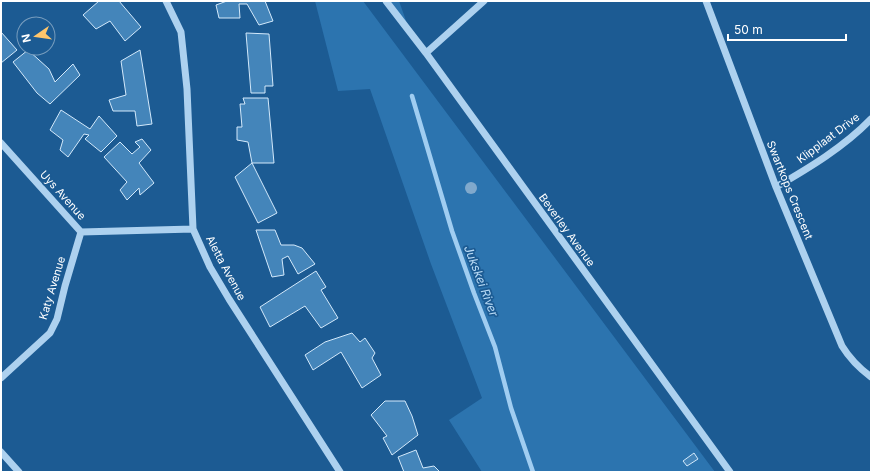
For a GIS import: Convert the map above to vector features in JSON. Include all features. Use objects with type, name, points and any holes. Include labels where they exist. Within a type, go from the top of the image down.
[{"type":"street","name":"Aletta Avenue","points":[[166,1],[181,32],[187,89],[193,229],[210,267],[229,300],[340,472]]},
{"type":"street","name":"Beverley Avenue","points":[[386,1],[426,53],[730,472]]},
{"type":"street","points":[[426,53],[484,1]]},
{"type":"street","name":"Swartkops Crescent","points":[[706,1],[776,187],[842,346],[848,356],[871,377]]},
{"type":"street","name":"Klipplaat Drive","points":[[776,187],[814,164],[864,127],[871,119]]},
{"type":"street","name":"Uys Avenue","points":[[1,143],[81,232],[193,229]]},
{"type":"street","name":"Katy Avenue","points":[[1,378],[50,333],[57,319],[81,232]]},
{"type":"street","points":[[1,452],[19,472]]},
{"type":"shaded area","points":[[315,1],[363,1],[715,472],[482,472],[449,420],[482,398],[431,264],[370,89],[338,91]]},
{"type":"shaded area","points":[[386,1],[399,1],[410,32]]},
{"type":"building","points":[[99,1],[119,1],[141,27],[125,41],[110,21],[96,29],[83,15]]},
{"type":"building","points":[[227,1],[265,1],[273,21],[259,25],[247,4],[239,4],[240,18],[219,18],[216,5]]},
{"type":"building","points":[[1,32],[16,49],[16,51],[1,63]]},
{"type":"building","points":[[246,33],[269,34],[273,86],[265,86],[265,93],[251,93]]},
{"type":"building","points":[[140,50],[152,124],[137,126],[135,111],[113,111],[109,100],[126,95],[121,61]]},
{"type":"building","points":[[20,56],[35,56],[49,69],[55,82],[73,64],[80,75],[50,104],[37,93],[13,62]]},
{"type":"building","points":[[243,98],[268,98],[274,163],[252,163],[248,142],[237,140],[237,127],[242,127],[240,104],[245,104]]},
{"type":"building","points":[[61,110],[90,129],[99,116],[117,136],[101,152],[85,139],[89,135],[84,134],[68,157],[60,150],[63,140],[50,130]]},
{"type":"building","points":[[142,139],[151,150],[139,163],[154,183],[140,195],[139,188],[127,200],[120,190],[127,182],[104,157],[120,142],[132,154],[140,147],[135,142]]},
{"type":"building","points":[[252,163],[277,213],[258,223],[235,177]]},
{"type":"building","points":[[256,230],[275,230],[281,245],[294,245],[302,248],[315,264],[298,274],[288,256],[282,259],[284,275],[272,277]]},
{"type":"building","points":[[316,271],[326,287],[321,290],[338,318],[321,328],[305,306],[270,327],[260,307]]},
{"type":"building","points":[[352,333],[360,342],[365,338],[375,353],[372,358],[381,375],[362,388],[341,352],[313,370],[305,355],[325,342]]},
{"type":"building","points":[[385,401],[405,401],[418,435],[392,455],[383,438],[387,436],[371,415]]},
{"type":"building","points":[[416,450],[423,468],[434,466],[440,472],[404,472],[398,457]]},
{"type":"building","points":[[694,453],[698,459],[687,466],[683,461]]},
{"type":"waterway","name":"Jukskei River","points":[[412,96],[452,231],[495,347],[511,408],[533,472]]}]
